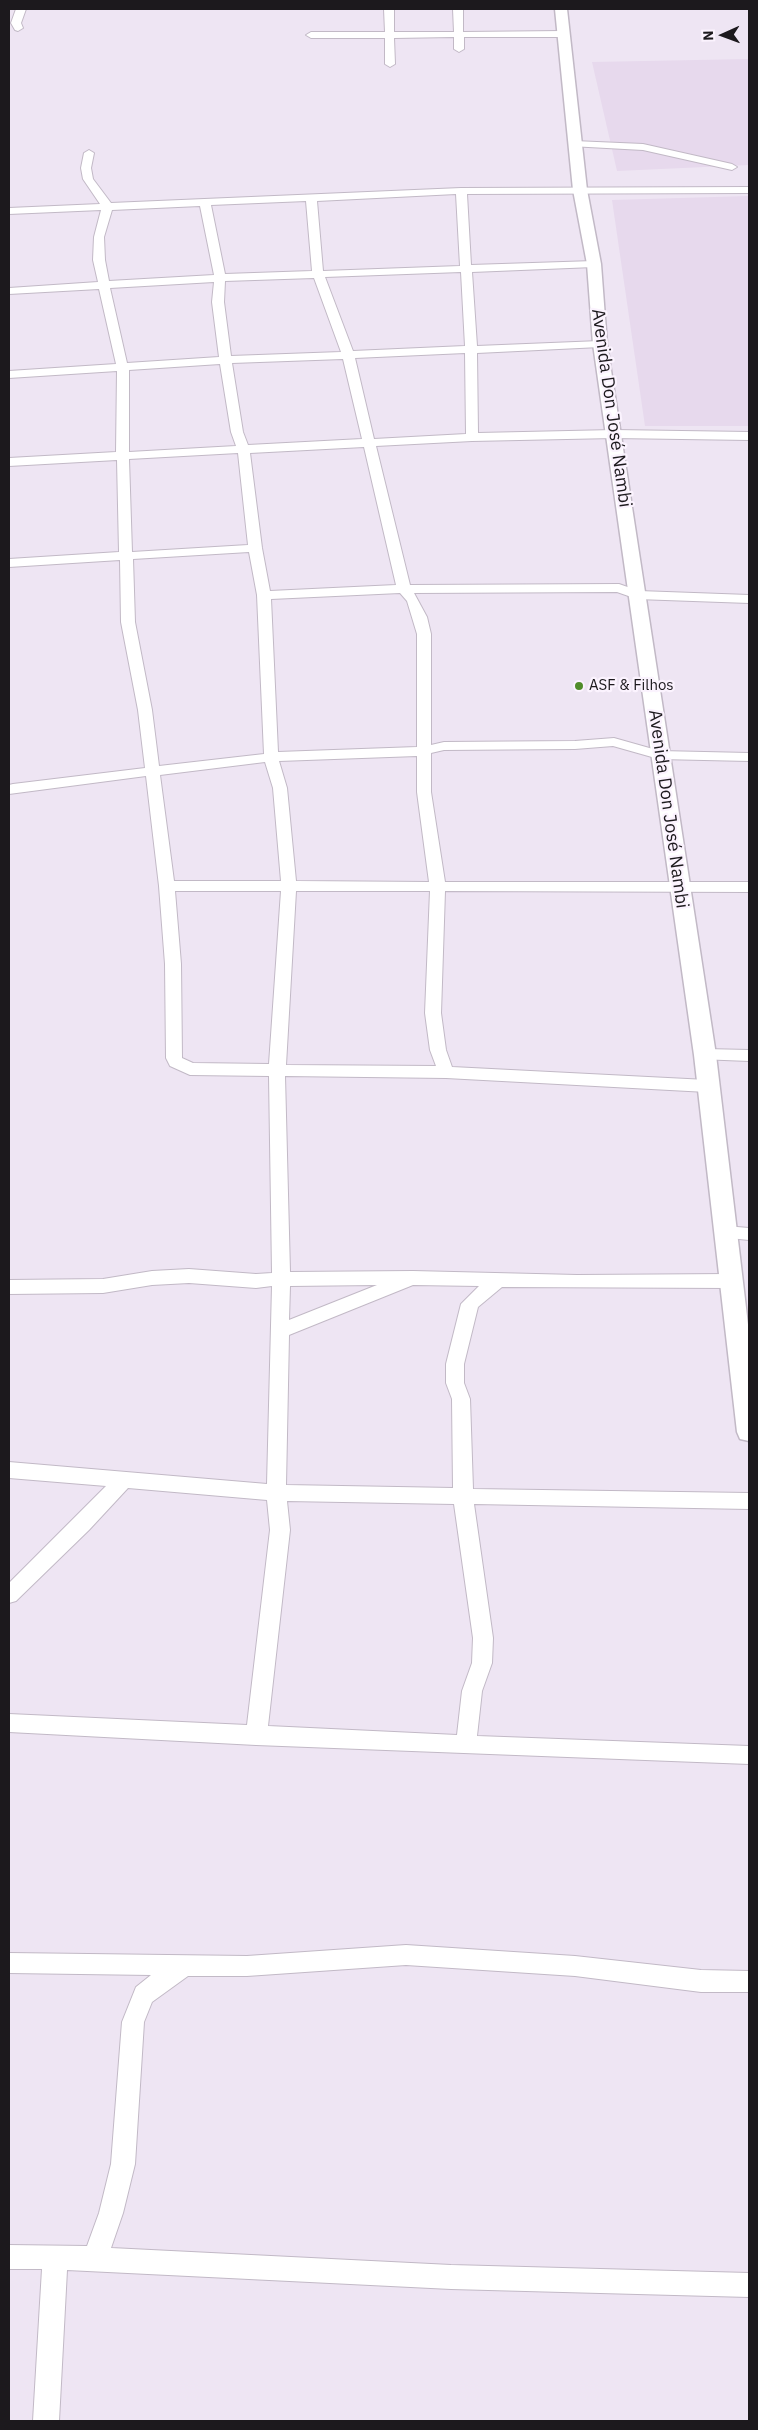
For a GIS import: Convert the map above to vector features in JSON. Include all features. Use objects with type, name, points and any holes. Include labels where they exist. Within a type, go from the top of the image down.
[{"type":"street","points":[[18,28],[16,23],[21,9]]},
{"type":"street","points":[[389,9],[391,34],[390,64]]},
{"type":"street","points":[[458,9],[459,49]]},
{"type":"street","name":"Avenida Don José Nambi","points":[[561,9],[574,144],[580,190],[594,264],[600,344],[704,1055],[749,1432]]},
{"type":"street","points":[[311,34],[562,34]]},
{"type":"street","points":[[574,144],[643,147],[732,167]]},
{"type":"street","points":[[89,153],[86,168],[88,178],[91,186],[108,206]]},
{"type":"street","points":[[9,211],[461,191],[749,190]]},
{"type":"street","points":[[461,191],[471,350],[472,437]]},
{"type":"street","points":[[312,197],[311,212],[318,275],[329,299],[348,355],[404,589],[413,600],[424,634],[424,792],[438,888],[435,918],[433,1013],[438,1050],[446,1072]]},
{"type":"street","points":[[205,203],[220,278],[218,302],[226,360],[237,432],[244,450],[254,548],[264,594],[271,757],[280,788],[289,887],[277,1071],[281,1331],[276,1493],[280,1530],[256,1736]]},
{"type":"street","points":[[108,206],[99,237],[98,260],[114,337],[123,368],[123,456],[128,622],[145,710],[167,886],[173,964],[174,1058],[181,1065],[190,1068],[277,1071],[446,1072],[707,1086]]},
{"type":"street","points":[[9,291],[220,278],[594,264]]},
{"type":"street","points":[[9,375],[226,360],[600,344]]},
{"type":"street","points":[[9,462],[472,437],[614,434],[749,436]]},
{"type":"street","points":[[9,562],[126,557],[254,548]]},
{"type":"street","points":[[264,594],[404,589],[619,588],[637,595],[749,599]]},
{"type":"street","points":[[10,785],[152,772],[271,757],[423,751],[444,746],[575,746],[614,742],[659,755],[749,757]]},
{"type":"street","points":[[167,886],[438,888],[749,887]]},
{"type":"street","points":[[704,1055],[749,1056]]},
{"type":"street","points":[[725,1232],[749,1234]]},
{"type":"street","points":[[9,1288],[103,1286],[152,1278],[189,1276],[256,1282],[281,1279],[413,1278],[577,1282],[730,1281]]},
{"type":"street","points":[[281,1331],[413,1278]]},
{"type":"street","points":[[452,1280],[470,1304]]},
{"type":"street","points":[[466,1745],[472,1691],[484,1653],[484,1638],[463,1496],[461,1399],[454,1373],[458,1346],[470,1304],[497,1281]]},
{"type":"street","points":[[9,1470],[276,1493],[749,1501]]},
{"type":"street","points":[[9,1595],[82,1524],[123,1480]]},
{"type":"street","points":[[9,1723],[256,1736],[749,1755]]},
{"type":"street","points":[[9,1963],[246,1966],[406,1955],[575,1966],[701,1981],[749,1982]]},
{"type":"street","points":[[95,2259],[111,2213],[123,2164],[132,2022],[144,1996],[168,1975],[184,1966]]},
{"type":"street","points":[[9,2257],[55,2257],[451,2277],[749,2284]]},
{"type":"street","points":[[46,2421],[55,2257]]},
{"type":"shaded area","points":[[749,59],[749,165],[617,171],[592,62]]},
{"type":"shaded area","points":[[749,196],[749,426],[645,426],[612,200]]},
{"type":"place","name":"ASF & Filhos","points":[[579,686]]}]
